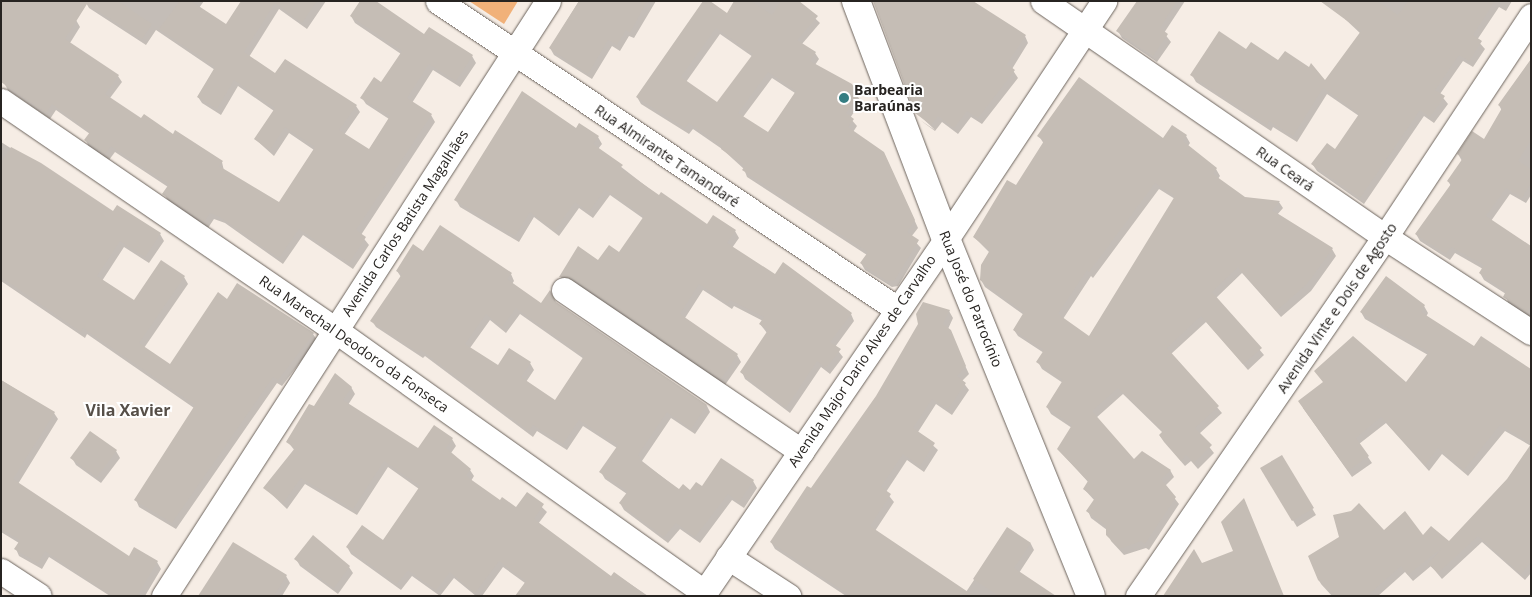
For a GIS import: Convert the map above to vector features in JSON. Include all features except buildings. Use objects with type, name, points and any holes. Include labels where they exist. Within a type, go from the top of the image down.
[{"type":"street","name":"Rua Almirante Tamandaré","points":[[438,1],[514,55],[897,309]]},
{"type":"street","name":"Avenida Carlos Batista Magalhães","points":[[164,596],[548,1]]},
{"type":"street","name":"Rua José do Patrocínio","points":[[856,1],[946,239],[1091,596]]},
{"type":"street","name":"Rua Ceará","points":[[1043,1],[1385,238],[1531,332]]},
{"type":"street","name":"Avenida Major Dario Alves de Carvalho","points":[[703,594],[946,239],[1104,1]]},
{"type":"street","name":"Avenida Vinte e Dois de Agosto","points":[[1138,596],[1385,238],[1531,16]]},
{"type":"street","name":"Rua Marechal Deodoro da Fonseca","points":[[1,101],[336,330],[703,594]]},
{"type":"street","points":[[564,290],[801,451]]},
{"type":"street","points":[[728,557],[788,596]]},
{"type":"street","points":[[1,571],[39,596]]},
{"type":"shaded area","points":[[469,1],[518,1],[504,24]]},
{"type":"place","name":"Barbearia Baraúnas","points":[[844,98]]},
{"type":"district","name":"Vila Xavier","points":[[128,410]]}]
